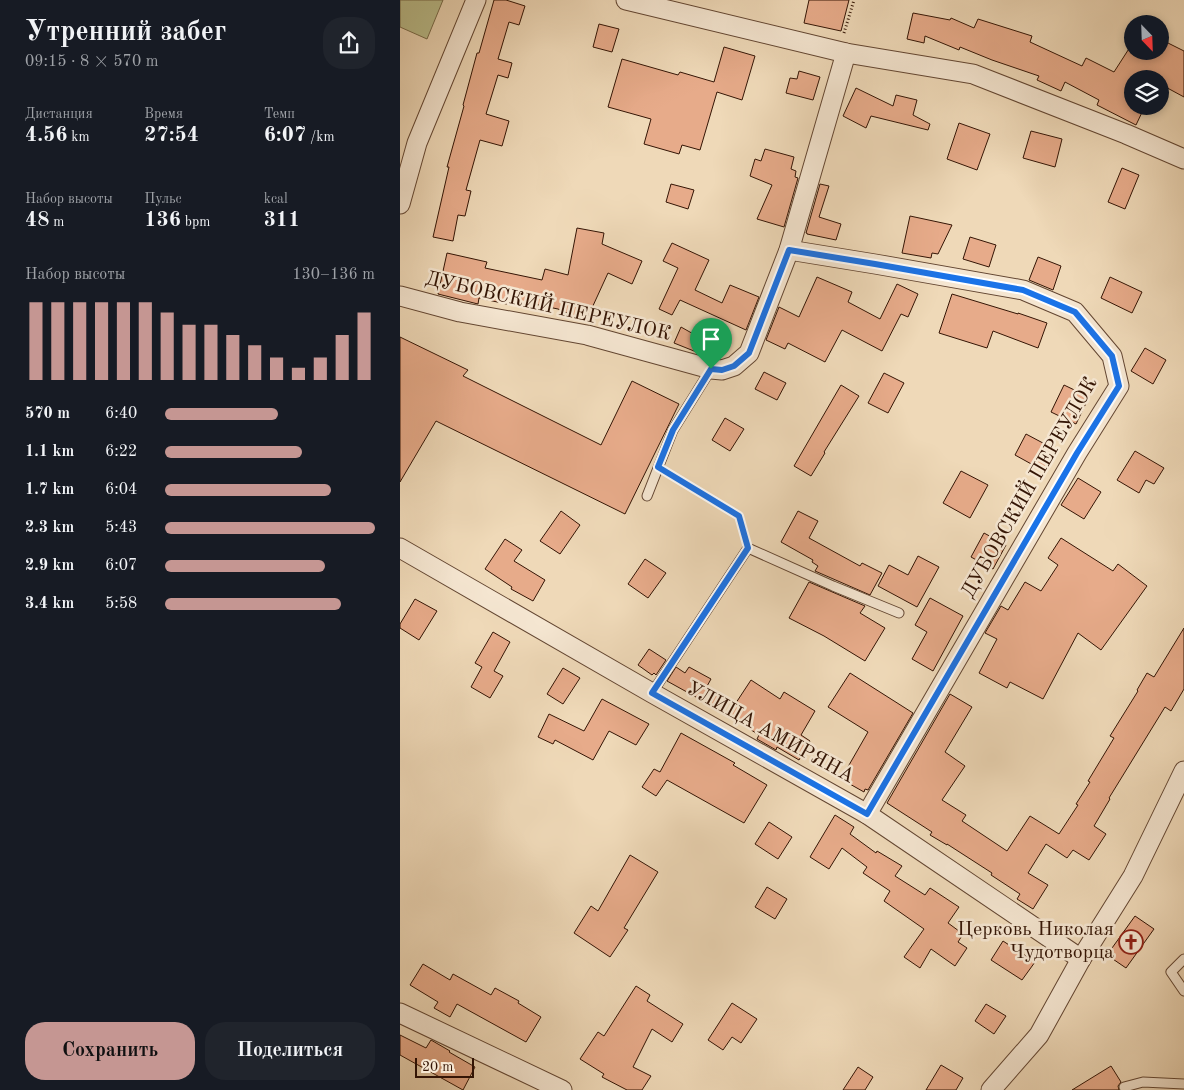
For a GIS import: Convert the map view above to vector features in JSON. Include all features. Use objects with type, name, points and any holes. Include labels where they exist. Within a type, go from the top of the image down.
[{"type":"street","points":[[400,204],[408,141],[476,0]]},
{"type":"street","points":[[626,0],[842,52],[973,74],[1126,134],[1184,159]]},
{"type":"street","name":"ДУБОВСКИЙ ПЕРЕУЛОК","points":[[400,296],[460,312],[587,335],[711,369],[722,370],[734,366],[749,353],[789,250],[842,52]]},
{"type":"street","name":"ДУБОВСКИЙ ПЕРЕУЛОК","points":[[789,250],[1023,290],[1075,312],[1112,356],[1119,386],[1077,453],[867,814]]},
{"type":"street","name":"УЛИЦА АМИРЯНА","points":[[400,548],[867,814],[1081,959]]},
{"type":"street","points":[[991,1090],[1038,1035],[1081,959],[1133,876],[1184,774]]},
{"type":"street","points":[[400,1013],[562,1090]]},
{"type":"lane","points":[[647,496],[673,430],[711,369]]},
{"type":"lane","points":[[652,693],[748,548],[899,613]]},
{"type":"lane","points":[[1184,959],[1171,972],[1184,992]]},
{"type":"lane","points":[[1124,1086],[1143,1082],[1184,1084]]},
{"type":"path","points":[[842,52],[854,0]]},
{"type":"path","points":[[658,467],[739,516],[748,548]]},
{"type":"green space","points":[[400,0],[443,0],[427,39],[400,27]]},
{"type":"building","points":[[494,0],[506,0],[525,6],[519,25],[509,22],[498,59],[512,63],[508,78],[498,75],[486,114],[509,121],[502,146],[480,140],[466,190],[471,191],[465,216],[458,215],[453,241],[433,237],[449,167],[447,167],[477,53],[479,53]]},
{"type":"building","points":[[809,0],[849,0],[841,31],[804,23]]},
{"type":"building","points":[[913,13],[950,20],[951,18],[974,28],[978,19],[1032,36],[1030,42],[1082,66],[1086,58],[1114,72],[1124,56],[1124,60],[1169,60],[1169,44],[1184,51],[1184,97],[1169,89],[1169,70],[1124,70],[1124,115],[1141,115],[1136,125],[1097,105],[1099,100],[1065,82],[1061,91],[1037,80],[1039,76],[960,47],[959,50],[925,36],[924,43],[907,39]]},
{"type":"building","points":[[599,24],[619,29],[612,52],[593,47]]},
{"type":"building","points":[[724,47],[755,56],[742,100],[717,92],[700,150],[682,145],[679,154],[644,144],[651,119],[608,107],[622,59],[678,75],[680,72],[714,82]]},
{"type":"building","points":[[799,71],[820,77],[813,100],[786,93],[790,78],[797,79]]},
{"type":"building","points":[[856,88],[893,106],[896,95],[917,100],[913,115],[930,124],[928,130],[871,116],[866,128],[843,116]]},
{"type":"building","points":[[959,123],[990,134],[977,170],[947,159]]},
{"type":"building","points":[[1031,131],[1062,139],[1055,167],[1023,158]]},
{"type":"building","points":[[765,149],[794,157],[791,169],[796,171],[795,177],[798,178],[784,227],[757,219],[772,185],[750,176],[755,159],[761,161]]},
{"type":"building","points":[[1122,168],[1139,175],[1125,209],[1108,202]]},
{"type":"building","points":[[671,184],[694,190],[688,209],[666,202]]},
{"type":"building","points":[[820,184],[829,186],[819,217],[841,224],[836,240],[806,233]]},
{"type":"building","points":[[910,216],[952,225],[938,254],[932,253],[931,258],[902,253]]},
{"type":"building","points":[[577,228],[604,233],[602,244],[642,261],[632,284],[608,273],[586,321],[558,309],[529,303],[529,305],[512,301],[511,305],[479,298],[478,304],[438,294],[447,253],[487,262],[485,268],[542,280],[545,269],[568,275]]},
{"type":"building","points":[[970,237],[996,245],[989,267],[963,259]]},
{"type":"building","points":[[672,243],[709,260],[695,290],[722,303],[730,285],[759,297],[746,330],[680,300],[672,315],[659,309],[678,268],[663,261]]},
{"type":"building","points":[[1038,257],[1061,266],[1053,290],[1029,280]]},
{"type":"building","points":[[817,277],[852,292],[848,302],[880,319],[897,284],[918,294],[908,317],[901,314],[882,351],[842,330],[825,362],[788,343],[785,349],[766,340],[779,307],[799,317]]},
{"type":"building","points":[[1110,277],[1142,292],[1132,313],[1101,298]]},
{"type":"building","points":[[952,294],[1047,323],[1038,348],[993,331],[987,348],[939,333]]},
{"type":"building","points":[[681,327],[704,340],[699,353],[674,343]]},
{"type":"building","points":[[400,337],[468,370],[463,376],[601,445],[632,381],[679,404],[625,514],[436,421],[400,482]]},
{"type":"building","points":[[1145,348],[1166,360],[1153,384],[1131,371]]},
{"type":"building","points":[[764,372],[786,383],[777,400],[755,389]]},
{"type":"building","points":[[884,373],[904,383],[888,413],[868,403]]},
{"type":"building","points":[[841,385],[859,396],[811,476],[794,466]]},
{"type":"building","points":[[1064,385],[1089,397],[1076,424],[1051,412]]},
{"type":"building","points":[[725,418],[744,429],[730,451],[712,440]]},
{"type":"building","points":[[1026,434],[1056,450],[1044,471],[1015,455]]},
{"type":"building","points":[[1135,451],[1164,468],[1154,484],[1146,480],[1139,493],[1117,480]]},
{"type":"building","points":[[961,471],[988,485],[970,518],[943,503]]},
{"type":"building","points":[[1078,478],[1101,492],[1084,519],[1061,505]]},
{"type":"building","points":[[561,511],[580,525],[560,554],[540,541]]},
{"type":"building","points":[[798,511],[818,521],[809,538],[860,566],[862,563],[882,573],[870,595],[815,571],[818,566],[812,562],[813,560],[781,542]]},
{"type":"building","points":[[984,533],[1006,545],[993,569],[971,557]]},
{"type":"building","points":[[1061,538],[1113,571],[1118,564],[1147,586],[1101,650],[1078,633],[1043,699],[1010,682],[1007,688],[979,673],[997,639],[985,633],[1001,606],[1008,610],[1025,582],[1041,591],[1058,565],[1048,558]]},
{"type":"building","points":[[505,539],[522,550],[514,561],[545,580],[533,601],[511,589],[512,587],[485,569]]},
{"type":"building","points":[[918,556],[939,567],[917,607],[878,586],[889,565],[908,575]]},
{"type":"building","points":[[645,559],[666,573],[648,598],[628,584]]},
{"type":"building","points":[[809,582],[865,606],[860,613],[885,628],[865,661],[824,636],[789,618]]},
{"type":"building","points":[[930,598],[963,616],[933,671],[912,659],[927,632],[915,625]]},
{"type":"building","points":[[415,599],[437,611],[419,640],[400,628],[400,624]]},
{"type":"building","points":[[1184,628],[1184,689],[1171,711],[1165,707],[1109,798],[1094,826],[1106,834],[1089,860],[1073,850],[1067,858],[1046,844],[1028,873],[1048,885],[1033,909],[1017,899],[1020,894],[991,875],[992,873],[930,835],[932,832],[887,803],[950,694],[972,707],[945,752],[965,766],[942,800],[966,815],[962,821],[1007,851],[1030,816],[1059,834],[1078,805],[1076,804],[1090,782],[1088,781],[1114,738],[1110,736],[1147,673],[1154,677]]},
{"type":"building","points":[[493,632],[510,642],[494,671],[503,676],[490,698],[471,687],[482,667],[475,663]]},
{"type":"building","points":[[649,649],[666,660],[656,675],[654,673],[652,675],[638,665]]},
{"type":"building","points":[[676,667],[685,673],[689,667],[711,679],[706,688],[720,697],[714,707],[667,681]]},
{"type":"building","points":[[563,668],[580,678],[563,704],[547,694]]},
{"type":"building","points":[[850,673],[913,713],[868,790],[865,789],[864,792],[841,779],[868,732],[828,707]]},
{"type":"building","points":[[751,680],[780,699],[784,692],[815,711],[801,735],[810,741],[799,760],[777,747],[776,750],[757,739],[759,735],[728,715]]},
{"type":"building","points":[[602,699],[649,724],[636,745],[609,731],[593,760],[555,740],[553,744],[538,737],[549,714],[584,731]]},
{"type":"building","points":[[681,733],[735,763],[733,765],[767,785],[744,823],[667,780],[656,796],[642,787],[654,769],[660,772]]},
{"type":"building","points":[[835,815],[854,827],[850,834],[876,853],[877,851],[902,866],[895,876],[925,895],[930,888],[959,907],[948,923],[963,934],[958,942],[967,948],[955,966],[931,949],[920,968],[904,957],[924,929],[884,901],[890,891],[863,873],[867,867],[842,848],[829,869],[810,857]]},
{"type":"building","points":[[769,822],[792,837],[778,859],[755,844]]},
{"type":"building","points":[[630,855],[658,872],[624,928],[628,930],[610,957],[574,933],[591,906],[598,911]]},
{"type":"building","points":[[767,887],[787,899],[775,919],[755,907]]},
{"type":"building","name":"Церковь Николая Чудотворца","points":[[1135,916],[1154,929],[1126,968],[1107,955]]},
{"type":"building","points":[[1003,941],[1035,962],[1022,980],[991,960]]},
{"type":"building","points":[[423,964],[450,980],[453,974],[491,995],[495,988],[519,1001],[518,1003],[541,1017],[526,1042],[457,1004],[450,1017],[434,1008],[438,1002],[410,985]]},
{"type":"building","points":[[636,986],[650,995],[647,1001],[683,1024],[672,1042],[652,1029],[633,1067],[651,1076],[642,1090],[627,1090],[602,1077],[604,1074],[580,1059],[598,1032],[604,1036]]},
{"type":"building","points":[[732,1003],[757,1019],[741,1043],[732,1037],[723,1050],[708,1040]]},
{"type":"building","points":[[986,1004],[1006,1016],[994,1034],[975,1021]]},
{"type":"building","points":[[400,1035],[426,1048],[431,1040],[475,1067],[463,1090],[400,1055]]},
{"type":"building","points":[[941,1065],[963,1078],[956,1090],[926,1090]]},
{"type":"building","points":[[1111,1066],[1121,1082],[1118,1086],[1119,1090],[1072,1090]]},
{"type":"building","points":[[858,1067],[873,1077],[865,1090],[843,1090]]},
{"type":"place","name":"Церковь Николая Чудотворца","points":[[1131,942]]},
{"type":"route","points":[[789,250],[1023,290],[1075,312],[1112,356],[1119,386],[1077,453],[867,814],[652,693],[748,548],[739,516],[658,467],[673,430],[711,369],[722,370],[734,366],[749,353],[789,250]]}]
